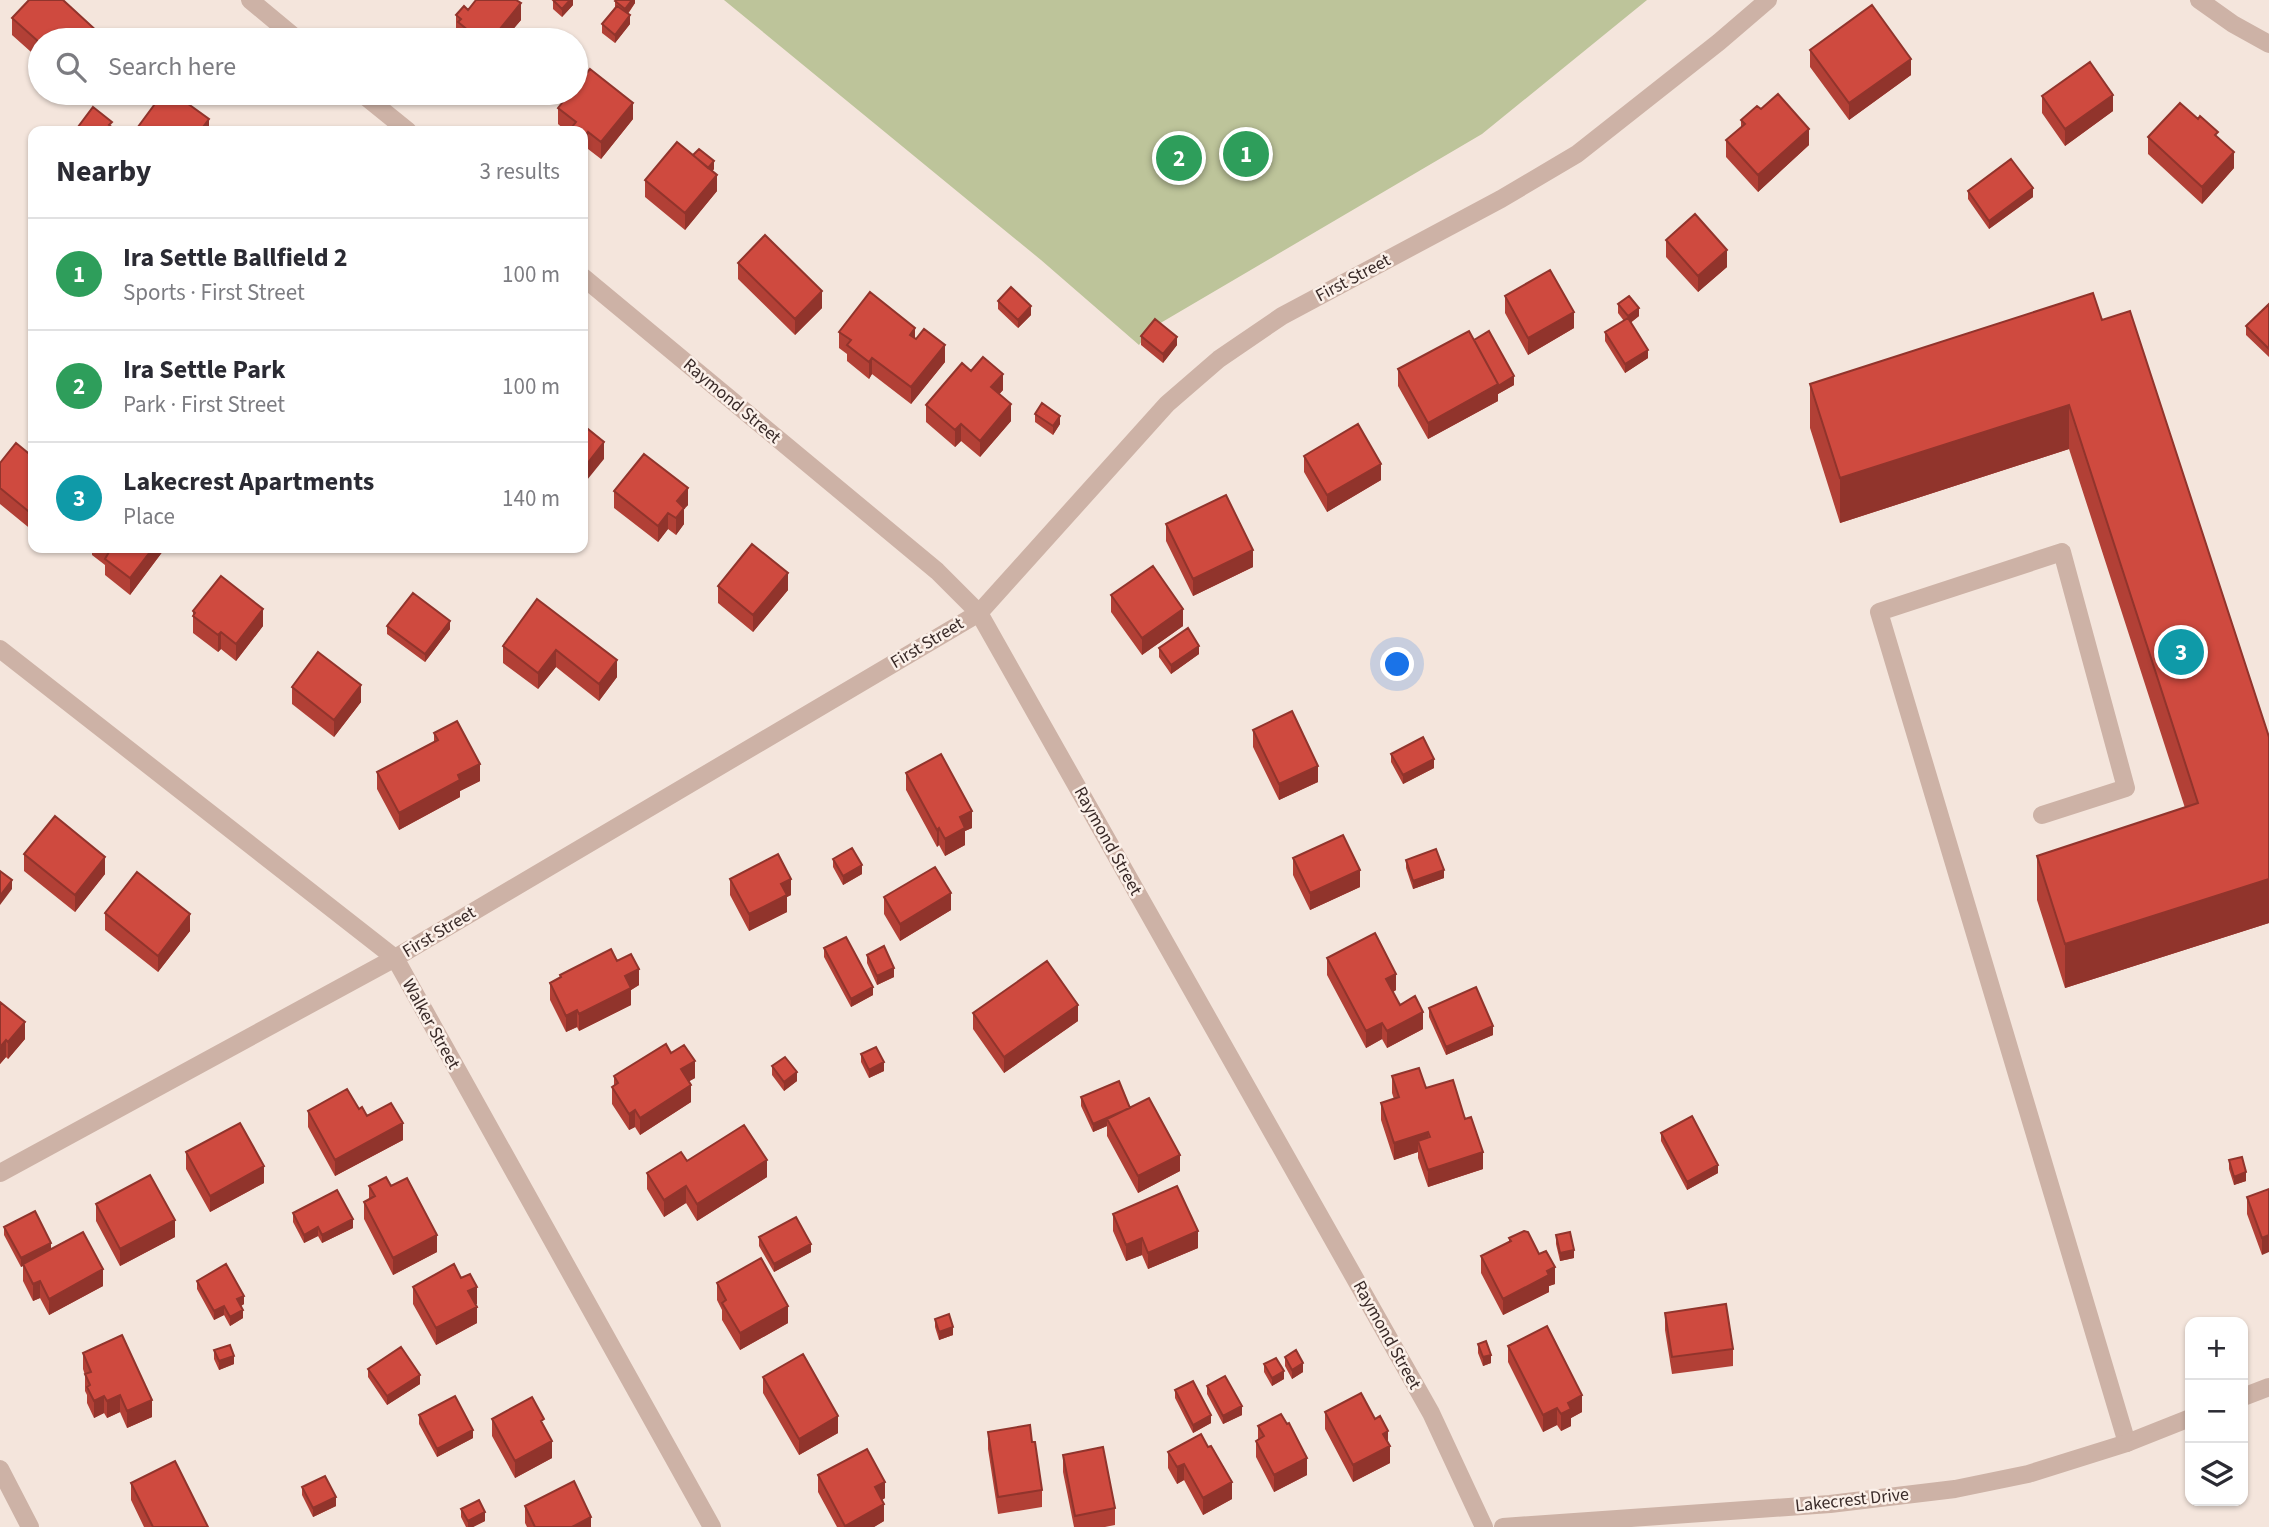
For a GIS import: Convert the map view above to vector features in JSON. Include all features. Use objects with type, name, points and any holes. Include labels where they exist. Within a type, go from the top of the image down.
[{"type":"street","points":[[250,0],[284,28]]},
{"type":"street","name":"First Street","points":[[0,1172],[395,958],[979,612],[1167,404],[1219,359],[1282,316],[1501,200],[1577,154],[1768,0]]},
{"type":"street","points":[[2199,0],[2233,24],[2269,44]]},
{"type":"street","points":[[376,105],[402,126]]},
{"type":"street","name":"Raymond Street","points":[[588,281],[937,571],[979,612],[1431,1413],[1483,1527]]},
{"type":"street","points":[[2042,815],[2126,788],[2062,552],[1879,612],[2127,1443]]},
{"type":"street","name":"Walker Street","points":[[0,649],[395,958],[712,1527]]},
{"type":"street","points":[[2248,1395],[2269,1387]]},
{"type":"street","name":"Lakecrest Drive","points":[[1503,1527],[1830,1504],[1955,1489],[2028,1474],[2127,1443],[2185,1420]]},
{"type":"street","points":[[0,1469],[30,1527]]},
{"type":"green space","points":[[724,0],[1647,0],[1482,134],[1152,328],[1139,345],[1041,260]]},
{"type":"building","points":[[29,0],[63,0],[94,28],[28,28],[28,32],[12,18]]},
{"type":"building","points":[[476,0],[516,0],[521,3],[501,28],[465,28],[458,22],[461,19],[456,15],[464,6],[468,10]]},
{"type":"building","points":[[553,0],[570,0],[562,9]]},
{"type":"building","points":[[616,0],[632,0],[625,9]]},
{"type":"building","points":[[1872,5],[1911,59],[1849,103],[1810,50]]},
{"type":"building","points":[[617,6],[630,15],[615,35],[602,24]]},
{"type":"building","points":[[2090,62],[2113,95],[2065,129],[2042,96]]},
{"type":"building","points":[[590,69],[633,103],[601,142],[588,132],[588,126],[573,126],[576,122],[558,108],[560,105],[588,105]]},
{"type":"building","points":[[1778,94],[1809,129],[1758,175],[1726,140],[1745,124],[1741,120],[1757,106],[1761,109]]},
{"type":"building","points":[[2180,103],[2218,132],[2215,135],[2234,152],[2202,187],[2148,137]]},
{"type":"building","points":[[154,105],[190,105],[209,119],[204,126],[139,126]]},
{"type":"building","points":[[93,107],[112,122],[110,126],[79,126]]},
{"type":"building","points":[[677,142],[717,175],[685,213],[645,180]]},
{"type":"building","points":[[699,149],[714,161],[708,168],[693,155]]},
{"type":"building","points":[[2011,159],[2033,188],[1989,221],[1968,191]]},
{"type":"building","points":[[1695,214],[1727,250],[1698,276],[1666,240]]},
{"type":"building","points":[[765,235],[822,291],[795,319],[738,263]]},
{"type":"building","points":[[1550,270],[1574,312],[1528,338],[1505,296]]},
{"type":"building","points":[[1011,287],[1031,306],[1018,320],[998,301]]},
{"type":"building","points":[[870,292],[915,328],[910,335],[916,339],[924,329],[945,345],[911,387],[872,358],[869,362],[847,345],[851,340],[839,332]]},
{"type":"building","points":[[2093,293],[2102,320],[2130,311],[2269,737],[2269,879],[2065,944],[2037,856],[2198,803],[2069,405],[1840,478],[1810,384]]},
{"type":"building","points":[[1629,296],[1639,308],[1628,316],[1618,304]]},
{"type":"building","points":[[2269,304],[2269,349],[2246,326]]},
{"type":"building","points":[[1628,318],[1648,350],[1625,364],[1605,332]]},
{"type":"building","points":[[1155,319],[1177,337],[1163,354],[1141,336]]},
{"type":"building","points":[[1469,331],[1498,384],[1428,423],[1398,369]]},
{"type":"building","points":[[1489,331],[1514,376],[1498,386],[1474,340]]},
{"type":"building","points":[[983,357],[1003,374],[991,387],[1011,404],[980,441],[961,424],[955,430],[926,405],[962,363],[971,371]]},
{"type":"building","points":[[1042,403],[1060,416],[1053,426],[1035,414]]},
{"type":"building","points":[[1358,424],[1381,464],[1327,495],[1304,456]]},
{"type":"building","points":[[588,429],[604,442],[588,463]]},
{"type":"building","points":[[16,443],[28,453],[28,511],[0,488],[0,463]]},
{"type":"building","points":[[644,454],[688,488],[677,501],[684,508],[676,518],[668,513],[658,526],[614,491]]},
{"type":"building","points":[[1226,495],[1253,550],[1193,579],[1166,524]]},
{"type":"building","points":[[752,544],[788,573],[753,615],[718,586]]},
{"type":"building","points":[[108,553],[149,553],[130,578],[105,559]]},
{"type":"building","points":[[1153,566],[1183,609],[1142,638],[1111,595]]},
{"type":"building","points":[[221,576],[263,609],[236,644],[221,632],[218,635],[193,616],[193,611]]},
{"type":"building","points":[[413,593],[450,621],[425,654],[387,626]]},
{"type":"building","points":[[537,599],[617,660],[599,684],[556,650],[538,673],[503,646]]},
{"type":"building","points":[[1188,628],[1199,646],[1171,665],[1159,648]]},
{"type":"building","points":[[318,652],[361,685],[334,720],[292,687]]},
{"type":"building","points":[[1292,711],[1318,766],[1279,784],[1253,730]]},
{"type":"building","points":[[457,721],[480,764],[458,775],[460,780],[399,813],[377,772],[438,740],[434,733]]},
{"type":"building","points":[[1423,737],[1434,759],[1403,775],[1391,754]]},
{"type":"building","points":[[941,754],[972,811],[960,817],[965,828],[945,839],[939,828],[937,830],[906,773]]},
{"type":"building","points":[[55,816],[105,857],[75,895],[24,854]]},
{"type":"building","points":[[1343,835],[1360,870],[1310,893],[1293,858]]},
{"type":"building","points":[[852,848],[862,865],[843,876],[833,859]]},
{"type":"building","points":[[1436,849],[1444,870],[1413,881],[1406,860]]},
{"type":"building","points":[[778,854],[791,879],[781,884],[787,895],[749,914],[730,879]]},
{"type":"building","points":[[935,867],[951,893],[900,924],[884,897]]},
{"type":"building","points":[[0,871],[12,880],[0,896]]},
{"type":"building","points":[[137,872],[190,914],[158,956],[105,913]]},
{"type":"building","points":[[1375,933],[1396,974],[1386,979],[1400,1005],[1415,996],[1423,1012],[1387,1031],[1382,1023],[1366,1031],[1327,958]]},
{"type":"building","points":[[846,937],[873,987],[851,999],[824,948]]},
{"type":"building","points":[[884,946],[894,968],[877,976],[867,955]]},
{"type":"building","points":[[611,949],[617,961],[631,954],[639,969],[625,976],[631,988],[579,1014],[577,1010],[566,1016],[550,983],[561,977],[560,975]]},
{"type":"building","points":[[1047,961],[1078,1005],[1004,1057],[973,1013]]},
{"type":"building","points":[[1476,987],[1493,1026],[1446,1047],[1429,1008]]},
{"type":"building","points":[[0,1002],[25,1022],[8,1042],[6,1040],[0,1047]]},
{"type":"building","points":[[666,1044],[671,1053],[684,1045],[695,1061],[681,1069],[691,1085],[640,1118],[635,1110],[629,1114],[612,1087],[618,1083],[614,1076]]},
{"type":"building","points":[[876,1047],[884,1062],[869,1070],[861,1054]]},
{"type":"building","points":[[785,1057],[797,1072],[784,1082],[772,1066]]},
{"type":"building","points":[[1419,1068],[1426,1088],[1453,1080],[1465,1119],[1471,1117],[1483,1152],[1428,1170],[1418,1141],[1430,1137],[1428,1132],[1394,1143],[1381,1103],[1399,1097],[1392,1076]]},
{"type":"building","points":[[1119,1081],[1130,1108],[1093,1124],[1081,1097]]},
{"type":"building","points":[[347,1089],[359,1109],[362,1107],[367,1116],[391,1103],[403,1123],[335,1160],[308,1111]]},
{"type":"building","points":[[1149,1098],[1180,1155],[1138,1176],[1107,1119]]},
{"type":"building","points":[[1692,1116],[1718,1165],[1687,1182],[1661,1133]]},
{"type":"building","points":[[240,1123],[264,1166],[210,1196],[186,1152]]},
{"type":"building","points":[[744,1125],[767,1160],[697,1204],[686,1186],[664,1200],[647,1173],[681,1152],[687,1161]]},
{"type":"building","points":[[2242,1157],[2246,1172],[2234,1177],[2229,1160]]},
{"type":"building","points":[[150,1175],[175,1220],[120,1249],[96,1204]]},
{"type":"building","points":[[386,1177],[391,1186],[407,1178],[437,1235],[393,1258],[364,1202],[375,1196],[369,1186]]},
{"type":"building","points":[[1177,1186],[1198,1231],[1148,1253],[1142,1238],[1126,1245],[1113,1214]]},
{"type":"building","points":[[2269,1189],[2269,1235],[2262,1238],[2247,1197]]},
{"type":"building","points":[[337,1190],[353,1219],[322,1235],[318,1227],[304,1235],[293,1213]]},
{"type":"building","points":[[35,1211],[51,1243],[21,1258],[4,1227]]},
{"type":"building","points":[[796,1217],[811,1244],[774,1264],[759,1237]]},
{"type":"building","points":[[1524,1231],[1528,1232],[1539,1254],[1546,1251],[1555,1267],[1547,1271],[1549,1275],[1503,1299],[1481,1256],[1511,1241],[1509,1238]]},
{"type":"building","points":[[83,1232],[103,1269],[49,1299],[40,1281],[33,1284],[23,1264]]},
{"type":"building","points":[[1570,1232],[1574,1250],[1560,1253],[1556,1235]]},
{"type":"building","points":[[761,1258],[788,1306],[740,1333],[722,1303],[726,1300],[717,1283]]},
{"type":"building","points":[[226,1264],[244,1296],[237,1299],[243,1310],[230,1317],[224,1306],[214,1311],[197,1281]]},
{"type":"building","points":[[454,1264],[461,1278],[470,1274],[477,1287],[468,1291],[477,1307],[436,1328],[413,1287]]},
{"type":"building","points":[[1726,1304],[1733,1349],[1672,1357],[1665,1313]]},
{"type":"building","points":[[949,1314],[953,1327],[939,1332],[935,1319]]},
{"type":"building","points":[[1547,1326],[1582,1395],[1568,1403],[1571,1409],[1561,1414],[1557,1408],[1543,1415],[1508,1346]]},
{"type":"building","points":[[122,1335],[152,1400],[127,1411],[120,1395],[107,1401],[104,1396],[94,1401],[87,1387],[90,1385],[85,1374],[91,1372],[83,1353]]},
{"type":"building","points":[[1486,1341],[1491,1355],[1483,1357],[1478,1344]]},
{"type":"building","points":[[230,1345],[234,1356],[219,1361],[214,1350]]},
{"type":"building","points":[[401,1347],[420,1375],[387,1396],[368,1369]]},
{"type":"building","points":[[1296,1350],[1303,1363],[1292,1370],[1285,1357]]},
{"type":"building","points":[[803,1354],[838,1416],[799,1439],[763,1377]]},
{"type":"building","points":[[1276,1358],[1284,1371],[1272,1378],[1264,1364]]},
{"type":"building","points":[[1225,1376],[1242,1406],[1223,1416],[1207,1386]]},
{"type":"building","points":[[1193,1381],[1211,1415],[1193,1425],[1175,1390]]},
{"type":"building","points":[[1361,1393],[1375,1419],[1380,1416],[1388,1431],[1383,1434],[1390,1446],[1353,1465],[1325,1412]]},
{"type":"building","points":[[455,1396],[473,1430],[437,1449],[419,1415]]},
{"type":"building","points":[[532,1397],[552,1441],[515,1461],[492,1419]]},
{"type":"building","points":[[1281,1414],[1287,1424],[1289,1423],[1307,1458],[1274,1475],[1256,1441],[1264,1436],[1258,1426]]},
{"type":"building","points":[[1030,1425],[1042,1490],[998,1497],[988,1432]]},
{"type":"building","points":[[1201,1434],[1232,1482],[1203,1498],[1184,1464],[1177,1467],[1168,1452]]},
{"type":"building","points":[[1103,1447],[1115,1508],[1075,1516],[1063,1455]]},
{"type":"building","points":[[867,1449],[885,1482],[875,1487],[884,1504],[845,1526],[818,1475]]},
{"type":"building","points":[[175,1461],[208,1527],[153,1527],[131,1483]]},
{"type":"building","points":[[325,1476],[336,1497],[313,1508],[302,1487]]},
{"type":"building","points":[[574,1481],[591,1517],[572,1527],[535,1527],[525,1506]]},
{"type":"building","points":[[479,1500],[485,1512],[468,1521],[461,1509]]},
{"type":"place","name":"Ira Settle Ballfield 2","points":[[1246,154]]},
{"type":"place","name":"Ira Settle Park","points":[[1179,158]]},
{"type":"place","name":"Lakecrest Apartments","points":[[2181,652]]}]
